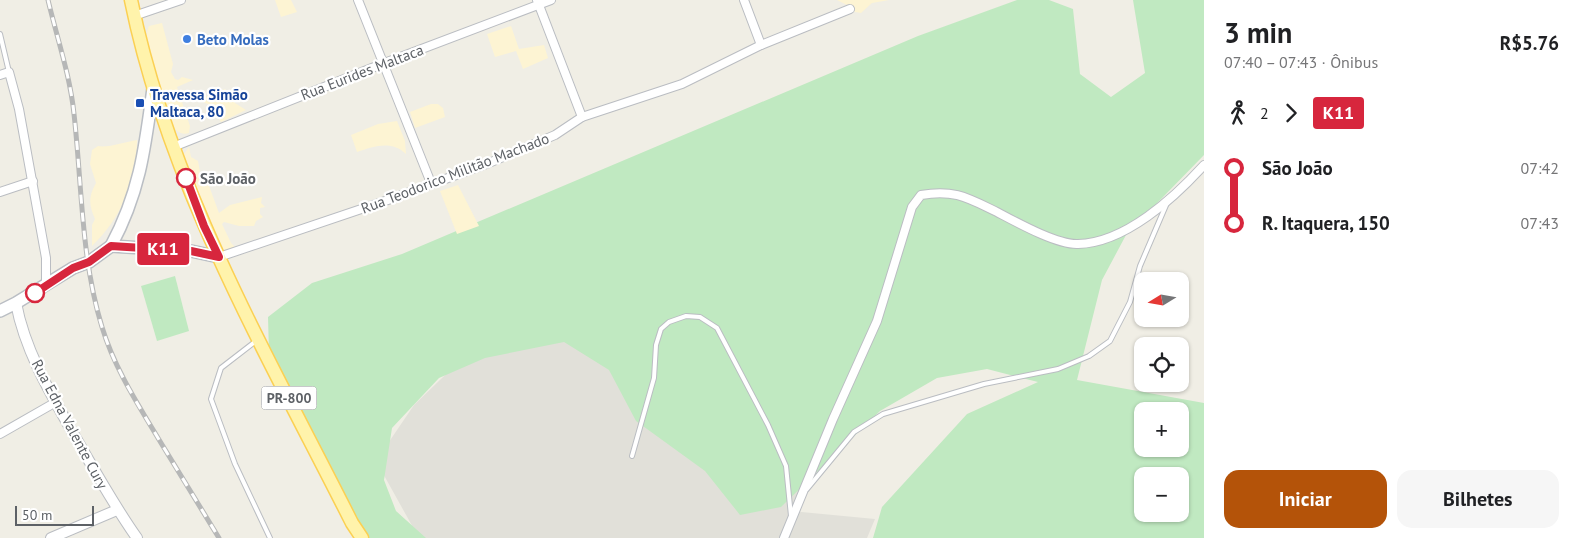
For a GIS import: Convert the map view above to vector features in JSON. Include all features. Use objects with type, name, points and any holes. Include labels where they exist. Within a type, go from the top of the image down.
[{"type":"main road","name":"PR-800","points":[[131,0],[153,88],[173,147],[204,226],[352,523],[362,538]]},
{"type":"main road","points":[[0,311],[16,304],[73,268],[89,262],[111,246],[130,208],[142,169],[153,88]]},
{"type":"main road","points":[[111,246],[191,251],[219,257]]},
{"type":"street","points":[[134,16],[181,0]]},
{"type":"street","points":[[358,0],[382,64],[432,183]]},
{"type":"street","name":"Rua Eurides Maltaca","points":[[173,147],[538,3],[551,0]]},
{"type":"street","points":[[744,0],[761,45]]},
{"type":"street","points":[[538,3],[582,117]]},
{"type":"street","name":"Rua Teodorico Militão Machado","points":[[219,257],[388,200],[489,163],[555,135],[582,117],[682,84],[761,45],[850,9]]},
{"type":"street","points":[[0,75],[10,72],[33,181],[46,258],[46,286]]},
{"type":"street","points":[[784,538],[792,524],[833,419],[877,321],[912,207],[921,196],[939,192],[960,194],[1043,235],[1076,245],[1106,239],[1152,213],[1181,190],[1204,165]]},
{"type":"street","points":[[0,192],[33,181]]},
{"type":"street","name":"Rua Edna Valente Cury","points":[[16,304],[20,324],[56,402],[117,510],[137,538]]},
{"type":"street","points":[[0,434],[56,402]]},
{"type":"street","points":[[51,538],[117,510]]},
{"type":"lane","points":[[0,34],[10,72]]},
{"type":"lane","points":[[804,492],[854,432],[883,414],[984,384],[1058,369],[1089,356],[1110,341],[1130,302],[1140,266],[1168,200]]},
{"type":"lane","points":[[632,456],[654,378],[656,345],[661,329],[669,322],[686,316],[700,317],[717,328],[748,384],[786,466],[792,524]]},
{"type":"lane","points":[[259,339],[221,368],[211,399],[235,464],[270,538]]},
{"type":"shaded area","points":[[567,324],[861,344],[791,511],[875,519],[867,538],[422,538],[415,531],[376,461],[414,405],[468,353]]},
{"type":"green space","points":[[1017,0],[1049,0],[1073,9],[1080,74],[1111,97],[1145,73],[1133,0],[1204,0],[1204,155],[1126,235],[1102,280],[1077,380],[1134,390],[1134,392],[1204,403],[1204,538],[873,538],[882,507],[967,414],[1038,382],[987,369],[937,378],[880,411],[781,507],[740,515],[705,471],[636,421],[609,370],[564,342],[485,358],[439,378],[392,428],[384,480],[396,511],[426,538],[365,538],[269,353],[268,317],[312,283],[402,254],[918,36]]},
{"type":"green space","points":[[175,276],[189,331],[157,341],[141,286]]},
{"type":"sand","points":[[275,0],[291,0],[297,12],[281,17]]},
{"type":"sand","points":[[837,0],[889,0],[872,3],[861,13],[855,12],[849,6]]},
{"type":"sand","points":[[162,23],[173,64],[171,72],[175,79],[178,80],[182,77],[193,80],[177,87],[190,126],[189,133],[186,134],[180,133],[169,123],[150,59],[147,34],[149,26]]},
{"type":"sand","points":[[511,26],[519,49],[544,45],[548,58],[523,69],[516,51],[495,57],[487,34]]},
{"type":"sand","points":[[225,89],[235,103],[246,110],[221,122],[208,104],[197,100]]},
{"type":"sand","points":[[431,104],[438,104],[443,108],[445,117],[415,128],[410,112]]},
{"type":"sand","points":[[397,121],[405,141],[406,154],[395,147],[389,146],[376,146],[357,152],[351,135],[378,124]]},
{"type":"sand","points":[[137,140],[134,170],[125,198],[111,224],[92,246],[92,225],[95,219],[90,201],[96,183],[90,164],[92,150],[98,146],[112,146]]},
{"type":"sand","points":[[189,147],[191,157],[198,161],[200,172],[205,175],[219,213],[230,205],[262,197],[261,203],[265,207],[260,208],[260,214],[263,217],[256,221],[254,226],[239,226],[224,222],[222,224],[231,243],[236,248],[224,250],[219,245],[182,157]]},
{"type":"sand","points":[[458,185],[479,226],[457,234],[440,191]]},
{"type":"railway","points":[[48,0],[72,99],[86,248],[95,301],[102,327],[113,356],[127,384],[219,538]]},
{"type":"bus line","name":"K11","points":[[35,293],[73,268],[89,262],[111,246],[191,251],[219,257],[204,226],[186,178]]},
{"type":"place","name":"Beto Molas","points":[[187,39]]},
{"type":"place","name":"Travessa Simão Maltaca, 80","points":[[140,103]]},
{"type":"place","name":"São João","points":[[186,178]]}]
